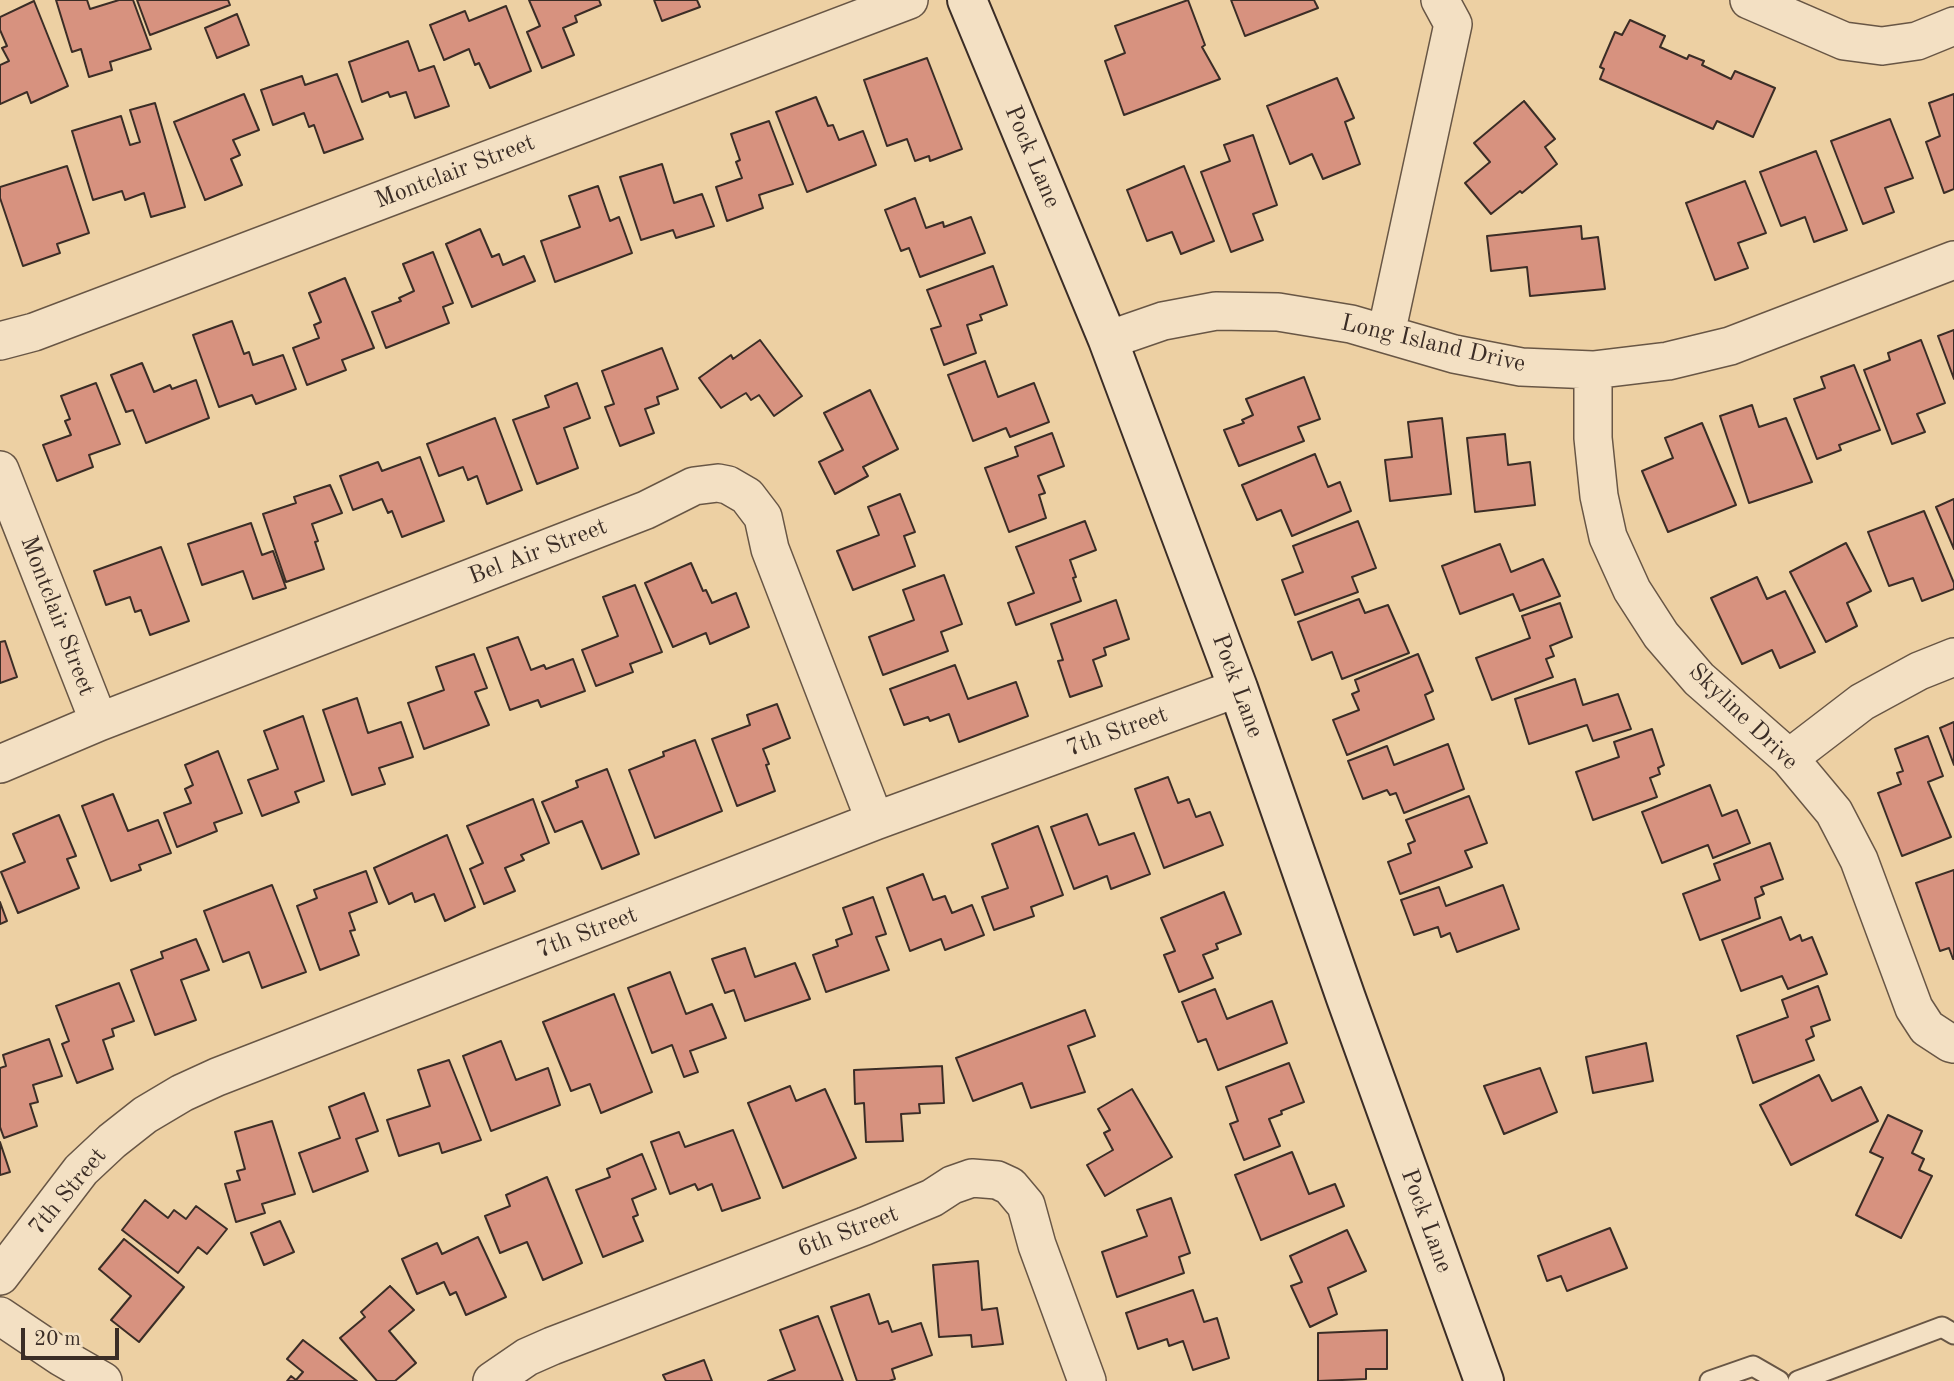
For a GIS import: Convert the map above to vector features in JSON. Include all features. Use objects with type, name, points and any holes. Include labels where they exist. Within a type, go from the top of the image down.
[{"type":"street","name":"Montclair Street","points":[[0,341],[34,332],[909,0]]},
{"type":"street","name":"Pock Lane","points":[[967,0],[1108,340],[1238,688],[1483,1381]]},
{"type":"street","points":[[1385,334],[1453,24],[1440,0]]},
{"type":"street","points":[[1749,0],[1844,41],[1882,46],[1917,41],[1954,26]]},
{"type":"street","name":"Long Island Drive","points":[[1108,340],[1163,321],[1216,311],[1278,312],[1352,324],[1454,354],[1521,368],[1593,370],[1668,361],[1730,346],[1954,260]]},
{"type":"street","name":"Skyline Drive","points":[[1593,370],[1592,438],[1600,496],[1608,537],[1632,590],[1661,635],[1699,679],[1790,758],[1834,812],[1859,860],[1914,1008],[1927,1028],[1952,1044]]},
{"type":"street","name":"Montclair Street","points":[[0,470],[99,722]]},
{"type":"street","name":"Bel Air Street","points":[[0,764],[99,722],[646,510],[694,486],[718,483],[728,485],[747,496],[763,517],[771,549],[875,821]]},
{"type":"street","points":[[1790,758],[1862,702],[1919,671],[1954,657]]},
{"type":"street","name":"7th Street","points":[[0,1276],[81,1170],[145,1115],[182,1093],[875,821],[1238,688]]},
{"type":"street","name":"6th Street","points":[[492,1381],[527,1357],[552,1346],[865,1226],[972,1178],[997,1180],[1010,1186],[1026,1205],[1037,1245],[1087,1381]]},
{"type":"street","points":[[0,1316],[61,1357],[103,1381]]},
{"type":"lane","points":[[1798,1381],[1942,1327],[1954,1334]]},
{"type":"lane","points":[[1710,1381],[1753,1366],[1779,1381]]},
{"type":"building","points":[[56,0],[87,0],[90,9],[119,0],[133,0],[151,49],[110,62],[112,70],[89,77],[81,49],[72,52]]},
{"type":"building","points":[[137,0],[228,0],[230,5],[150,35]]},
{"type":"building","points":[[529,0],[599,0],[601,5],[575,16],[577,22],[563,28],[574,55],[542,68],[527,32],[540,26]]},
{"type":"building","points":[[654,0],[697,0],[700,7],[662,21]]},
{"type":"building","points":[[1188,0],[1205,45],[1202,47],[1220,79],[1124,115],[1105,61],[1125,53],[1115,26]]},
{"type":"building","points":[[1231,0],[1314,0],[1318,8],[1245,36]]},
{"type":"building","points":[[34,1],[68,86],[31,103],[27,92],[0,104],[0,65],[9,61],[2,48],[7,46],[0,30],[0,17]]},
{"type":"building","points":[[506,6],[531,71],[490,88],[479,63],[475,65],[469,49],[444,60],[430,25],[465,11],[469,21]]},
{"type":"building","points":[[237,14],[249,45],[217,58],[205,28]]},
{"type":"building","points":[[1630,20],[1665,36],[1660,47],[1687,59],[1689,55],[1704,61],[1702,65],[1731,79],[1735,71],[1775,88],[1753,137],[1717,121],[1713,129],[1600,79],[1604,69],[1600,67],[1615,32],[1622,35]]},
{"type":"building","points":[[408,41],[419,71],[434,66],[449,106],[415,118],[406,92],[390,97],[388,92],[362,102],[349,62]]},
{"type":"building","points":[[927,58],[962,149],[930,161],[929,156],[915,161],[907,139],[887,146],[864,80]]},
{"type":"building","points":[[337,74],[363,139],[324,153],[314,125],[309,127],[304,113],[273,125],[261,90],[302,76],[305,85]]},
{"type":"building","points":[[1337,78],[1354,118],[1345,122],[1360,164],[1323,179],[1312,154],[1290,164],[1267,106]]},
{"type":"building","points":[[244,94],[259,130],[233,140],[240,155],[231,159],[242,185],[205,200],[174,122]]},
{"type":"building","points":[[1954,94],[1954,189],[1944,193],[1926,142],[1940,136],[1929,103]]},
{"type":"building","points":[[816,97],[828,126],[833,125],[839,140],[863,131],[876,165],[807,192],[776,112]]},
{"type":"building","points":[[1524,101],[1555,139],[1545,147],[1557,164],[1491,214],[1465,183],[1490,162],[1474,143]]},
{"type":"building","points":[[155,103],[185,207],[151,217],[144,193],[125,200],[122,191],[93,200],[72,131],[121,116],[130,145],[140,142],[130,110]]},
{"type":"building","points":[[1890,119],[1913,178],[1885,188],[1894,212],[1863,224],[1831,141]]},
{"type":"building","points":[[769,121],[793,184],[759,195],[763,208],[727,221],[716,187],[742,178],[736,162],[740,160],[731,134]]},
{"type":"building","points":[[1253,135],[1277,205],[1253,214],[1263,240],[1231,252],[1201,172],[1230,161],[1224,145]]},
{"type":"building","points":[[1816,151],[1847,230],[1814,242],[1805,217],[1781,226],[1760,172]]},
{"type":"building","points":[[662,164],[674,203],[702,194],[714,226],[676,238],[673,230],[641,240],[620,177]]},
{"type":"building","points":[[67,166],[89,233],[57,244],[60,253],[23,266],[0,198],[0,187]]},
{"type":"building","points":[[1184,166],[1214,241],[1181,254],[1172,232],[1147,241],[1127,190]]},
{"type":"building","points":[[1745,181],[1766,233],[1738,243],[1748,268],[1715,280],[1686,203]]},
{"type":"building","points":[[598,186],[610,221],[619,217],[632,253],[555,282],[541,241],[580,227],[569,196]]},
{"type":"building","points":[[915,198],[926,228],[943,222],[944,227],[971,217],[985,253],[920,277],[909,248],[901,251],[885,210]]},
{"type":"building","points":[[1581,226],[1582,239],[1598,237],[1605,289],[1530,296],[1527,267],[1491,271],[1487,236]]},
{"type":"building","points":[[480,229],[492,257],[499,254],[503,265],[524,256],[535,281],[472,307],[446,244]]},
{"type":"building","points":[[433,252],[453,303],[443,307],[449,323],[386,348],[372,312],[401,301],[399,298],[414,291],[403,264]]},
{"type":"building","points":[[993,266],[1007,305],[980,315],[982,320],[967,325],[976,353],[944,365],[931,329],[941,326],[927,290]]},
{"type":"building","points":[[345,278],[374,348],[342,360],[346,370],[307,385],[293,348],[319,338],[314,325],[321,322],[309,293]]},
{"type":"building","points":[[232,321],[244,354],[249,352],[253,365],[283,355],[296,389],[256,404],[252,395],[219,407],[193,335]]},
{"type":"building","points":[[1954,330],[1954,379],[1938,336]]},
{"type":"building","points":[[760,340],[802,396],[774,416],[759,395],[751,400],[746,393],[721,408],[699,378],[731,355],[733,359]]},
{"type":"building","points":[[1921,340],[1945,403],[1917,414],[1925,432],[1892,444],[1864,370],[1890,360],[1888,353]]},
{"type":"building","points":[[662,348],[678,389],[657,397],[659,404],[645,409],[654,433],[620,446],[605,407],[614,404],[602,371]]},
{"type":"building","points":[[985,361],[998,397],[1034,383],[1049,422],[1010,437],[1006,428],[973,441],[948,375]]},
{"type":"building","points":[[142,363],[154,392],[170,385],[172,389],[196,380],[209,418],[146,443],[133,410],[126,412],[111,375]]},
{"type":"building","points":[[1854,365],[1880,430],[1839,445],[1841,450],[1817,459],[1794,399],[1825,388],[1821,377]]},
{"type":"building","points":[[1304,377],[1320,419],[1298,427],[1304,441],[1239,466],[1224,430],[1244,423],[1242,420],[1253,415],[1246,399]]},
{"type":"building","points":[[96,383],[120,444],[89,455],[93,467],[57,481],[43,445],[71,435],[65,421],[70,419],[61,396]]},
{"type":"building","points":[[577,383],[590,418],[564,428],[578,468],[537,484],[513,420],[549,407],[545,396]]},
{"type":"building","points":[[870,390],[898,449],[863,467],[868,476],[835,494],[819,462],[843,450],[824,413]]},
{"type":"building","points":[[1752,405],[1759,427],[1786,418],[1812,482],[1749,503],[1720,416]]},
{"type":"building","points":[[495,418],[522,490],[487,504],[477,476],[468,480],[463,467],[439,476],[427,444]]},
{"type":"building","points":[[1442,418],[1451,494],[1390,501],[1385,460],[1412,457],[1408,422]]},
{"type":"building","points":[[1702,423],[1736,505],[1668,532],[1642,471],[1673,458],[1665,438]]},
{"type":"building","points":[[1052,433],[1064,466],[1038,476],[1045,493],[1039,495],[1046,518],[1009,532],[985,468],[1018,456],[1015,447]]},
{"type":"building","points":[[1505,434],[1508,465],[1530,462],[1535,505],[1475,512],[1467,438]]},
{"type":"building","points":[[1315,454],[1328,487],[1340,482],[1351,511],[1292,536],[1281,510],[1257,520],[1242,485]]},
{"type":"building","points":[[420,457],[444,521],[402,537],[392,511],[388,513],[382,499],[353,510],[340,476],[378,462],[382,471]]},
{"type":"building","points":[[330,485],[342,513],[312,524],[324,569],[286,582],[263,514],[296,503],[294,497]]},
{"type":"building","points":[[900,494],[915,532],[904,536],[915,566],[853,590],[837,551],[879,535],[868,507]]},
{"type":"building","points":[[1954,499],[1954,549],[1936,507]]},
{"type":"building","points":[[1924,511],[1954,583],[1954,589],[1922,601],[1913,578],[1889,586],[1868,532]]},
{"type":"building","points":[[1085,521],[1096,550],[1070,560],[1081,601],[1016,625],[1008,603],[1034,593],[1016,547]]},
{"type":"building","points":[[1358,521],[1376,568],[1352,577],[1358,592],[1295,615],[1282,580],[1303,572],[1293,546]]},
{"type":"building","points":[[251,523],[262,555],[273,551],[286,588],[253,599],[243,571],[202,585],[188,544]]},
{"type":"building","points":[[1846,543],[1871,591],[1847,603],[1857,626],[1826,642],[1790,572]]},
{"type":"building","points":[[1500,544],[1511,572],[1543,559],[1560,596],[1520,611],[1513,594],[1460,614],[1442,566]]},
{"type":"building","points":[[161,547],[189,621],[150,635],[141,610],[135,612],[130,597],[106,605],[94,571]]},
{"type":"building","points":[[691,563],[703,591],[706,590],[712,603],[736,593],[749,627],[710,644],[706,633],[673,647],[645,583]]},
{"type":"building","points":[[944,575],[962,624],[941,632],[948,651],[883,675],[869,637],[914,620],[903,590]]},
{"type":"building","points":[[1757,577],[1767,599],[1785,591],[1815,652],[1780,668],[1772,650],[1742,664],[1711,598]]},
{"type":"building","points":[[635,585],[662,652],[630,664],[633,672],[596,686],[582,650],[618,636],[603,597]]},
{"type":"building","points":[[1359,599],[1365,613],[1388,605],[1409,653],[1342,679],[1332,652],[1312,660],[1298,622]]},
{"type":"building","points":[[1116,600],[1129,639],[1104,648],[1106,655],[1093,660],[1102,686],[1070,697],[1058,661],[1063,660],[1051,624]]},
{"type":"building","points":[[1560,603],[1572,637],[1550,646],[1554,656],[1546,659],[1553,677],[1492,700],[1476,658],[1530,638],[1522,616]]},
{"type":"building","points":[[518,637],[531,670],[544,665],[546,669],[573,659],[585,691],[541,707],[538,700],[510,710],[487,648]]},
{"type":"building","points":[[5,641],[17,677],[0,683],[0,642]]},
{"type":"building","points":[[474,654],[487,688],[475,692],[489,725],[424,749],[408,703],[444,690],[436,667]]},
{"type":"building","points":[[1418,654],[1433,691],[1425,695],[1434,719],[1347,755],[1333,720],[1359,710],[1352,694],[1359,691],[1355,680]]},
{"type":"building","points":[[955,665],[968,699],[1016,682],[1028,716],[959,742],[949,714],[930,721],[928,717],[904,725],[890,689]]},
{"type":"building","points":[[1575,679],[1583,705],[1618,694],[1631,729],[1593,741],[1587,725],[1529,744],[1515,699]]},
{"type":"building","points":[[357,698],[368,733],[401,722],[413,757],[379,768],[385,784],[352,795],[323,710]]},
{"type":"building","points":[[777,704],[790,738],[763,749],[775,791],[737,806],[712,739],[750,725],[747,715]]},
{"type":"building","points":[[303,716],[324,781],[295,792],[299,802],[262,816],[248,780],[278,769],[264,731]]},
{"type":"building","points":[[1954,722],[1954,765],[1940,728]]},
{"type":"building","points":[[1652,729],[1664,765],[1658,768],[1660,774],[1650,778],[1657,797],[1593,820],[1576,772],[1619,757],[1614,742]]},
{"type":"building","points":[[1928,736],[1943,776],[1928,782],[1951,837],[1902,856],[1878,793],[1901,784],[1897,773],[1903,771],[1895,749]]},
{"type":"building","points":[[695,740],[722,811],[655,838],[629,770],[664,756],[663,752]]},
{"type":"building","points":[[1448,744],[1464,789],[1404,813],[1396,793],[1390,795],[1387,790],[1363,799],[1348,761],[1387,746],[1394,765]]},
{"type":"building","points":[[218,751],[242,813],[214,823],[217,831],[177,847],[164,813],[191,803],[185,789],[193,785],[185,765]]},
{"type":"building","points":[[607,769],[639,854],[602,869],[582,821],[555,832],[542,802],[578,787],[576,781]]},
{"type":"building","points":[[1168,777],[1178,803],[1189,799],[1196,817],[1210,812],[1223,845],[1164,868],[1135,789]]},
{"type":"building","points":[[1710,785],[1722,816],[1737,810],[1750,843],[1713,858],[1708,845],[1662,863],[1642,812]]},
{"type":"building","points":[[113,794],[128,831],[158,820],[171,853],[139,865],[141,870],[111,881],[82,806]]},
{"type":"building","points":[[1469,796],[1487,843],[1465,851],[1472,867],[1400,894],[1388,862],[1411,853],[1408,844],[1415,841],[1406,820]]},
{"type":"building","points":[[533,799],[549,843],[521,855],[524,860],[505,868],[515,891],[484,904],[470,869],[483,863],[467,826]]},
{"type":"building","points":[[1087,814],[1099,845],[1134,833],[1150,874],[1111,889],[1107,876],[1074,889],[1051,827]]},
{"type":"building","points":[[59,815],[76,856],[67,859],[79,888],[18,913],[1,872],[25,862],[13,834]]},
{"type":"building","points":[[1038,826],[1063,895],[1031,907],[1034,916],[994,930],[982,897],[1008,888],[992,844]]},
{"type":"building","points":[[447,835],[475,907],[445,921],[434,894],[415,902],[412,893],[389,904],[374,868]]},
{"type":"building","points":[[1770,843],[1783,879],[1761,887],[1764,894],[1755,898],[1760,918],[1700,940],[1683,894],[1720,880],[1714,864]]},
{"type":"building","points":[[1954,870],[1953,959],[1949,948],[1940,951],[1916,883]]},
{"type":"building","points":[[366,871],[377,902],[349,913],[355,930],[350,931],[359,955],[320,970],[297,906],[317,898],[314,890]]},
{"type":"building","points":[[923,874],[933,900],[945,896],[952,913],[972,905],[984,935],[945,950],[941,939],[910,951],[887,888]]},
{"type":"building","points":[[272,885],[306,972],[262,988],[249,952],[223,962],[204,911]]},
{"type":"building","points":[[1503,885],[1519,929],[1457,952],[1450,933],[1441,937],[1438,927],[1414,935],[1401,900],[1439,887],[1446,906]]},
{"type":"building","points":[[1224,892],[1241,934],[1216,944],[1218,949],[1203,955],[1213,978],[1179,992],[1164,955],[1175,951],[1161,918]]},
{"type":"building","points":[[873,897],[886,934],[876,937],[889,970],[826,992],[813,955],[838,946],[836,940],[852,934],[843,908]]},
{"type":"building","points":[[0,902],[7,921],[0,924]]},
{"type":"building","points":[[1781,917],[1790,940],[1800,935],[1802,941],[1812,937],[1827,974],[1788,989],[1782,976],[1741,991],[1722,940]]},
{"type":"building","points":[[196,939],[209,970],[181,980],[196,1020],[155,1035],[131,970],[163,958],[161,952]]},
{"type":"building","points":[[745,948],[755,977],[795,963],[810,999],[745,1021],[734,990],[725,993],[712,959]]},
{"type":"building","points":[[670,972],[686,1014],[712,1004],[726,1038],[690,1051],[698,1072],[684,1077],[672,1045],[652,1053],[628,988]]},
{"type":"building","points":[[119,983],[134,1021],[112,1029],[114,1036],[103,1040],[113,1069],[77,1083],[62,1044],[69,1041],[56,1006]]},
{"type":"building","points":[[1818,986],[1830,1020],[1811,1027],[1814,1036],[1806,1040],[1814,1060],[1753,1083],[1737,1036],[1788,1017],[1782,1000]]},
{"type":"building","points":[[1215,989],[1227,1019],[1272,1001],[1287,1043],[1218,1070],[1206,1039],[1198,1042],[1182,1002]]},
{"type":"building","points":[[614,994],[652,1092],[601,1113],[590,1084],[571,1091],[543,1022]]},
{"type":"building","points":[[1085,1010],[1095,1036],[1068,1046],[1085,1092],[1031,1108],[1022,1083],[973,1101],[956,1058]]},
{"type":"building","points":[[49,1039],[62,1076],[33,1085],[38,1102],[30,1104],[37,1126],[4,1138],[0,1127],[0,1068],[6,1066],[3,1055]]},
{"type":"building","points":[[501,1041],[516,1080],[548,1068],[560,1105],[491,1131],[463,1056]]},
{"type":"building","points":[[1646,1043],[1653,1081],[1593,1093],[1586,1057]]},
{"type":"building","points":[[449,1060],[481,1140],[442,1153],[439,1143],[399,1156],[387,1120],[430,1106],[418,1070]]},
{"type":"building","points":[[1289,1063],[1304,1102],[1269,1119],[1280,1146],[1244,1160],[1230,1124],[1238,1121],[1226,1087]]},
{"type":"building","points":[[942,1066],[944,1103],[919,1104],[920,1113],[901,1114],[903,1141],[866,1142],[864,1103],[855,1104],[854,1070]]},
{"type":"building","points":[[1540,1068],[1557,1112],[1504,1134],[1484,1086]]},
{"type":"building","points":[[1819,1075],[1832,1101],[1861,1087],[1878,1121],[1791,1165],[1760,1105]]},
{"type":"building","points":[[790,1086],[796,1101],[825,1089],[856,1158],[783,1188],[748,1103]]},
{"type":"building","points":[[1132,1089],[1172,1157],[1105,1196],[1087,1165],[1113,1150],[1104,1133],[1110,1130],[1098,1109]]},
{"type":"building","points":[[364,1093],[378,1131],[356,1139],[368,1171],[313,1192],[299,1153],[340,1138],[329,1107]]},
{"type":"building","points":[[1888,1115],[1922,1131],[1912,1153],[1924,1159],[1919,1170],[1932,1176],[1901,1238],[1856,1215],[1883,1158],[1870,1152]]},
{"type":"building","points":[[272,1121],[295,1194],[262,1204],[265,1213],[236,1222],[225,1184],[240,1180],[237,1171],[245,1169],[235,1132]]},
{"type":"building","points":[[733,1130],[760,1198],[722,1211],[712,1184],[698,1190],[695,1184],[670,1194],[651,1142],[679,1132],[685,1147]]},
{"type":"building","points":[[0,1142],[10,1172],[0,1175]]},
{"type":"building","points":[[1292,1152],[1309,1194],[1335,1184],[1344,1206],[1261,1240],[1235,1175]]},
{"type":"building","points":[[642,1154],[656,1189],[632,1199],[638,1215],[633,1217],[643,1241],[603,1257],[576,1190],[610,1177],[607,1169]]},
{"type":"building","points":[[547,1177],[582,1263],[543,1280],[527,1242],[500,1253],[485,1216],[510,1206],[506,1195]]},
{"type":"building","points":[[1171,1198],[1190,1253],[1179,1257],[1184,1273],[1117,1297],[1102,1252],[1147,1236],[1137,1210]]},
{"type":"building","points":[[145,1200],[168,1218],[174,1210],[186,1219],[196,1206],[227,1229],[207,1254],[198,1247],[178,1273],[122,1230]]},
{"type":"building","points":[[280,1221],[294,1252],[264,1265],[251,1233]]},
{"type":"building","points":[[1610,1228],[1627,1268],[1567,1291],[1561,1276],[1547,1281],[1538,1256]]},
{"type":"building","points":[[1347,1230],[1366,1271],[1328,1288],[1337,1314],[1310,1327],[1291,1286],[1302,1282],[1290,1256]]},
{"type":"building","points":[[478,1237],[506,1297],[466,1315],[456,1292],[450,1295],[444,1282],[417,1294],[402,1259],[437,1243],[442,1254]]},
{"type":"building","points":[[124,1239],[184,1287],[139,1342],[111,1320],[131,1296],[99,1269]]},
{"type":"building","points":[[978,1261],[982,1310],[997,1308],[1003,1344],[972,1347],[971,1335],[939,1337],[933,1265]]},
{"type":"building","points":[[390,1286],[414,1310],[389,1331],[416,1363],[395,1381],[377,1381],[340,1338],[365,1317],[361,1312]]},
{"type":"building","points":[[1193,1290],[1204,1322],[1217,1318],[1229,1358],[1193,1370],[1183,1341],[1169,1346],[1167,1339],[1138,1349],[1126,1313]]},
{"type":"building","points":[[869,1294],[879,1324],[888,1321],[892,1332],[921,1323],[932,1355],[892,1369],[895,1379],[889,1381],[857,1381],[831,1307]]},
{"type":"building","points":[[818,1316],[843,1381],[768,1381],[795,1370],[780,1330]]},
{"type":"building","points":[[1387,1330],[1387,1369],[1366,1369],[1366,1379],[1318,1381],[1318,1333]]},
{"type":"building","points":[[303,1340],[357,1381],[287,1381],[291,1376],[296,1380],[303,1372],[287,1359]]},
{"type":"building","points":[[704,1360],[712,1381],[666,1381],[663,1375]]}]
